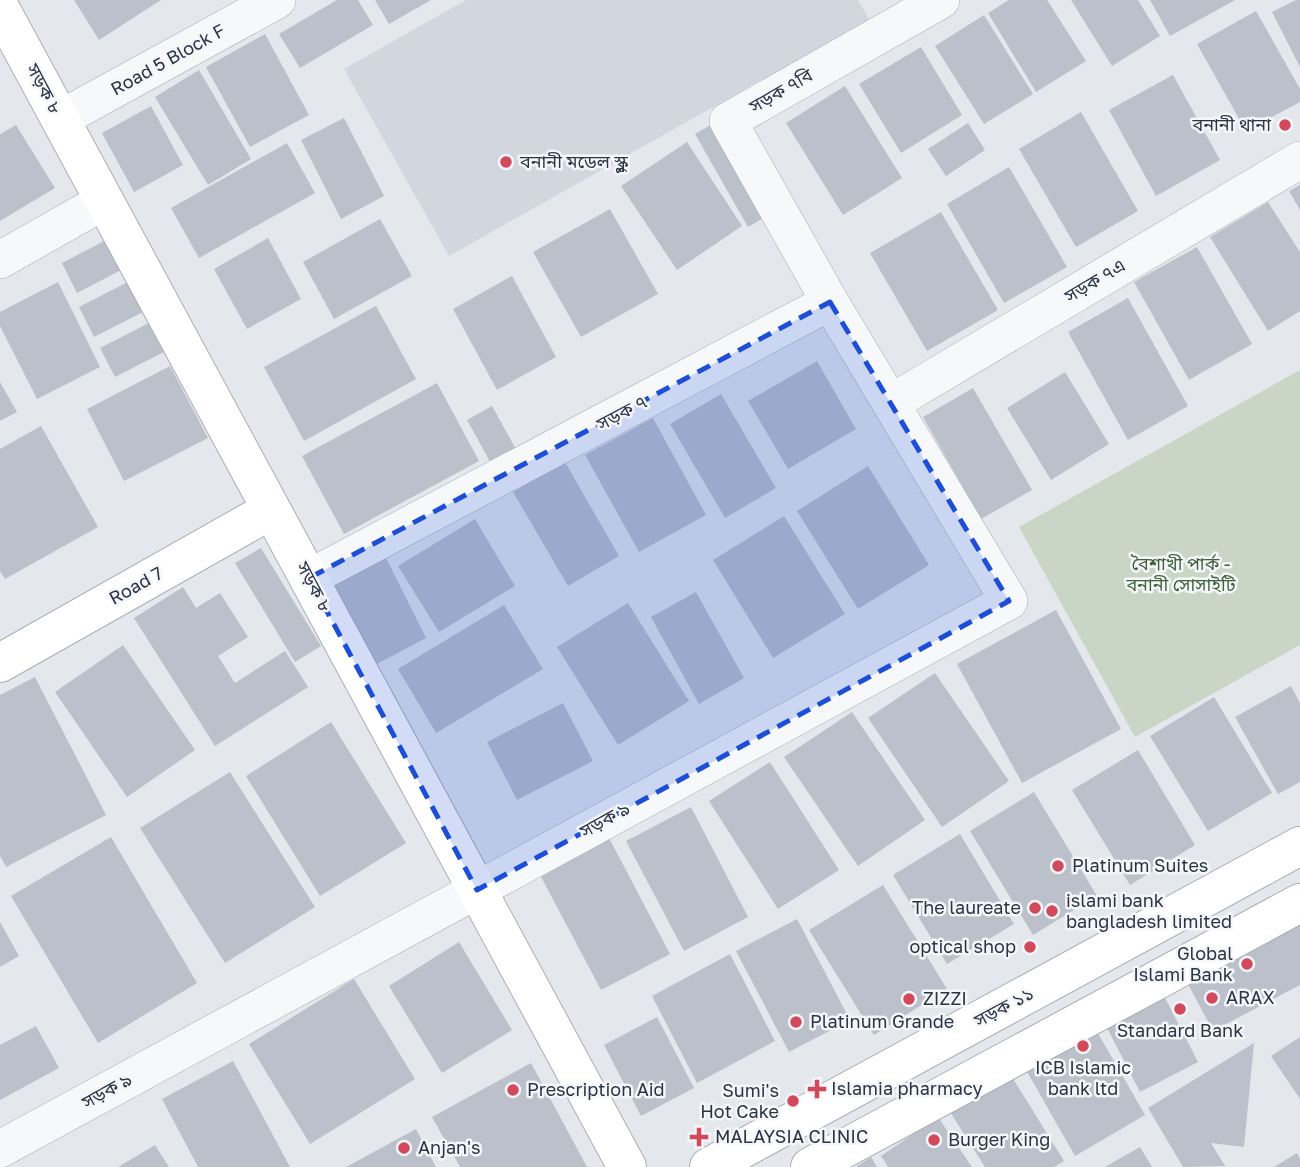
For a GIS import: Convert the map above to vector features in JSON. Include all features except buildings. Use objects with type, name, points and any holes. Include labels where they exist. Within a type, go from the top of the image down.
[{"type":"street","name":"Road 5 Block F","points":[[60,119],[277,0]]},
{"type":"street","name":"সড়ক ৭বি","points":[[830,302],[728,121],[941,0]]},
{"type":"street","name":"সড়ক ৮","points":[[0,8],[627,1167]]},
{"type":"street","name":"সড়ক ৭এ","points":[[891,403],[1300,160]]},
{"type":"street","points":[[0,260],[104,201]]},
{"type":"street","points":[[830,302],[891,403]]},
{"type":"street","name":"সড়ক ৭","points":[[309,578],[830,302]]},
{"type":"street","name":"সড়ক ৯","points":[[0,1149],[1009,601],[891,403]]},
{"type":"street","name":"Road 7","points":[[0,663],[271,510]]},
{"type":"street","name":"সড়ক ১১","points":[[709,1167],[1300,846]]},
{"type":"street","points":[[810,1167],[1300,903]]},
{"type":"highlighted area","points":[[830,302],[1009,601],[477,890],[309,578]]},
{"type":"shaded area","name":"বনানী মডেল স্কুল","points":[[466,0],[858,0],[869,19],[449,256],[344,69]]},
{"type":"green space","name":"বৈশাখী পার্ক - বনানী সোসাইটি","points":[[1300,370],[1300,645],[1135,737],[1019,527]]},
{"type":"place","name":"বনানী থানা","points":[[1285,125]]},
{"type":"place","name":"বনানী মডেল স্কুল","points":[[506,162]]},
{"type":"place","name":"Platinum Suites","points":[[1058,866]]},
{"type":"place","name":"The laureate","points":[[1035,908]]},
{"type":"place","name":"islami bank bangladesh limited","points":[[1052,911]]},
{"type":"place","name":"optical shop","points":[[1030,947]]},
{"type":"place","name":"Global Islami Bank","points":[[1247,964]]},
{"type":"place","name":"ARAX","points":[[1212,998]]},
{"type":"place","name":"ZIZZI","points":[[909,999]]},
{"type":"place","name":"Standard Bank","points":[[1180,1009]]},
{"type":"place","name":"Platinum Grande","points":[[796,1022]]},
{"type":"place","name":"ICB Islamic bank ltd","points":[[1083,1046]]},
{"type":"place","name":"Islamia pharmacy","points":[[817,1089]]},
{"type":"place","name":"Prescription Aid","points":[[513,1090]]},
{"type":"place","name":"Sumi's Hot Cake","points":[[793,1101]]},
{"type":"place","name":"MALAYSIA CLINIC","points":[[699,1137]]},
{"type":"place","name":"Burger King","points":[[934,1140]]},
{"type":"place","name":"Anjan's","points":[[404,1148]]}]
